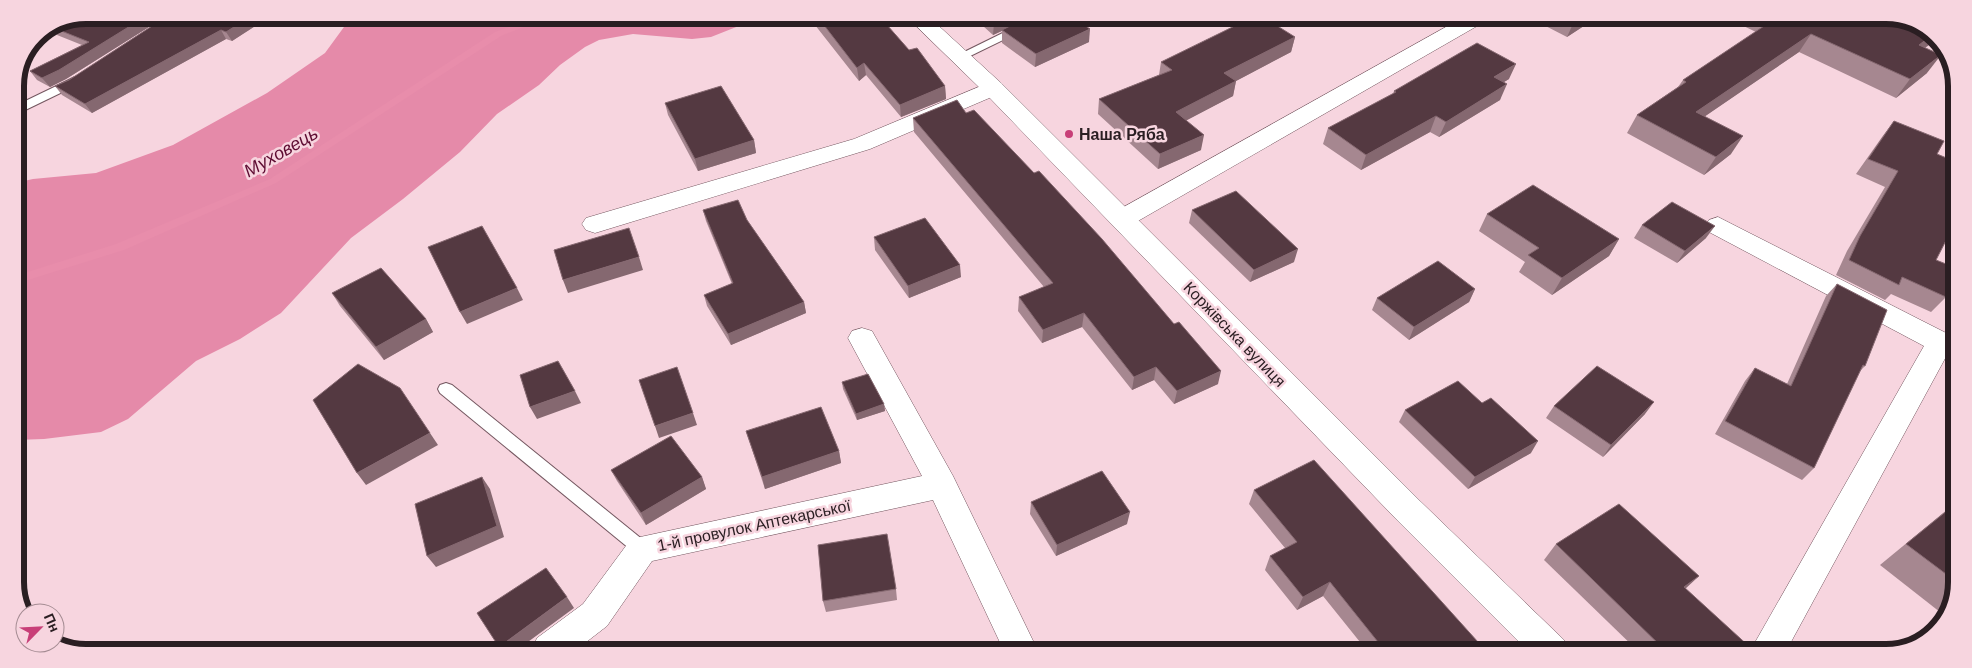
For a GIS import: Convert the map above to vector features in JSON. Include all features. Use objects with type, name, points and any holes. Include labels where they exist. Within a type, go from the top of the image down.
[{"type":"street","name":"Коржівська вулиця","points":[[925,24],[993,88],[1409,511],[1544,644]]},
{"type":"street","points":[[1122,219],[1465,24]]},
{"type":"street","points":[[595,224],[862,144],[993,88]]},
{"type":"street","points":[[1718,226],[1940,342],[1771,644]]},
{"type":"street","points":[[862,338],[942,485],[1018,644]]},
{"type":"street","name":"1-й провулок Аптекарської","points":[[557,644],[595,614],[642,549],[942,485]]},
{"type":"lane","points":[[960,57],[1029,24]]},
{"type":"lane","points":[[24,106],[87,74]]},
{"type":"lane","points":[[446,389],[642,549]]},
{"type":"shaded area","points":[[346,24],[744,24],[711,37],[692,39],[633,34],[599,40],[585,47],[560,65],[539,85],[497,114],[460,152],[403,199],[351,238],[281,313],[240,339],[196,361],[128,419],[101,432],[24,440],[24,181],[96,173],[173,145],[267,93],[325,53]]},
{"type":"building","points":[[86,24],[133,24],[59,70],[42,78],[30,71],[89,42],[59,30],[74,25]]},
{"type":"building","points":[[155,24],[239,24],[226,32],[221,30],[85,104],[55,86],[69,80]]},
{"type":"building","points":[[823,24],[886,24],[909,50],[917,48],[945,86],[900,105],[864,63],[857,68]]},
{"type":"building","points":[[1014,24],[1082,24],[1090,29],[1036,54],[1002,30]]},
{"type":"building","points":[[1239,24],[1274,24],[1295,37],[1224,73],[1236,81],[1176,112],[1204,135],[1160,154],[1099,99],[1172,70],[1161,62]]},
{"type":"building","points":[[1767,24],[1898,25],[1914,30],[1924,37],[1927,39],[1919,45],[1940,56],[1910,79],[1811,34],[1696,112],[1743,136],[1716,157],[1637,115],[1686,82],[1683,80]]},
{"type":"building","points":[[1477,43],[1516,64],[1494,77],[1507,84],[1446,122],[1436,116],[1366,155],[1328,128],[1396,92],[1394,91]]},
{"type":"building","points":[[721,86],[754,140],[695,159],[665,103]]},
{"type":"building","points":[[957,100],[966,113],[974,110],[1034,173],[1039,171],[1102,239],[1174,324],[1179,322],[1221,371],[1177,391],[1156,367],[1134,377],[1084,313],[1043,330],[1019,297],[1053,283],[913,118]]},
{"type":"building","points":[[1894,121],[1944,141],[1937,154],[1948,159],[1948,237],[1936,260],[1948,265],[1948,293],[1946,297],[1902,277],[1899,285],[1849,260],[1860,236],[1898,171],[1868,159]]},
{"type":"building","points":[[1533,185],[1619,239],[1562,278],[1528,255],[1539,248],[1487,214]]},
{"type":"building","points":[[1236,191],[1298,249],[1254,270],[1192,210]]},
{"type":"building","points":[[738,200],[747,220],[804,302],[728,334],[704,295],[733,283],[703,210]]},
{"type":"building","points":[[1672,202],[1715,226],[1685,251],[1642,225]]},
{"type":"building","points":[[925,218],[960,265],[908,286],[874,237]]},
{"type":"building","points":[[482,226],[517,288],[460,312],[428,247]]},
{"type":"building","points":[[629,228],[639,257],[563,280],[554,250]]},
{"type":"building","points":[[1438,261],[1475,289],[1414,327],[1377,298]]},
{"type":"building","points":[[381,268],[426,319],[376,347],[332,293]]},
{"type":"building","points":[[1837,284],[1887,310],[1865,366],[1863,365],[1814,468],[1725,421],[1755,368],[1791,386]]},
{"type":"building","points":[[558,361],[575,391],[530,407],[520,375]]},
{"type":"building","points":[[358,364],[400,388],[430,433],[357,473],[313,400]]},
{"type":"building","points":[[1597,366],[1654,402],[1611,445],[1554,406]]},
{"type":"building","points":[[677,367],[693,413],[655,426],[639,380]]},
{"type":"building","points":[[868,374],[884,404],[856,414],[842,382]]},
{"type":"building","points":[[1458,381],[1482,403],[1491,398],[1538,441],[1475,477],[1405,410]]},
{"type":"building","points":[[821,407],[839,451],[762,477],[746,431]]},
{"type":"building","points":[[671,436],[702,477],[641,513],[611,470]]},
{"type":"building","points":[[1314,460],[1480,644],[1380,644],[1330,582],[1303,597],[1270,556],[1297,542],[1254,490]]},
{"type":"building","points":[[1102,471],[1130,512],[1057,545],[1031,502]]},
{"type":"building","points":[[482,477],[497,526],[427,556],[415,504]]},
{"type":"building","points":[[1619,504],[1699,576],[1684,587],[1746,644],[1659,644],[1556,544]]},
{"type":"building","points":[[1948,510],[1948,576],[1906,544]]},
{"type":"building","points":[[887,534],[896,589],[823,601],[818,545]]},
{"type":"building","points":[[546,568],[567,597],[503,644],[497,644],[477,613]]},
{"type":"waterway","name":"Муховець","points":[[24,277],[120,247],[273,181],[498,34],[525,24]]},
{"type":"place","name":"Наша Ряба","points":[[1069,134]]}]
